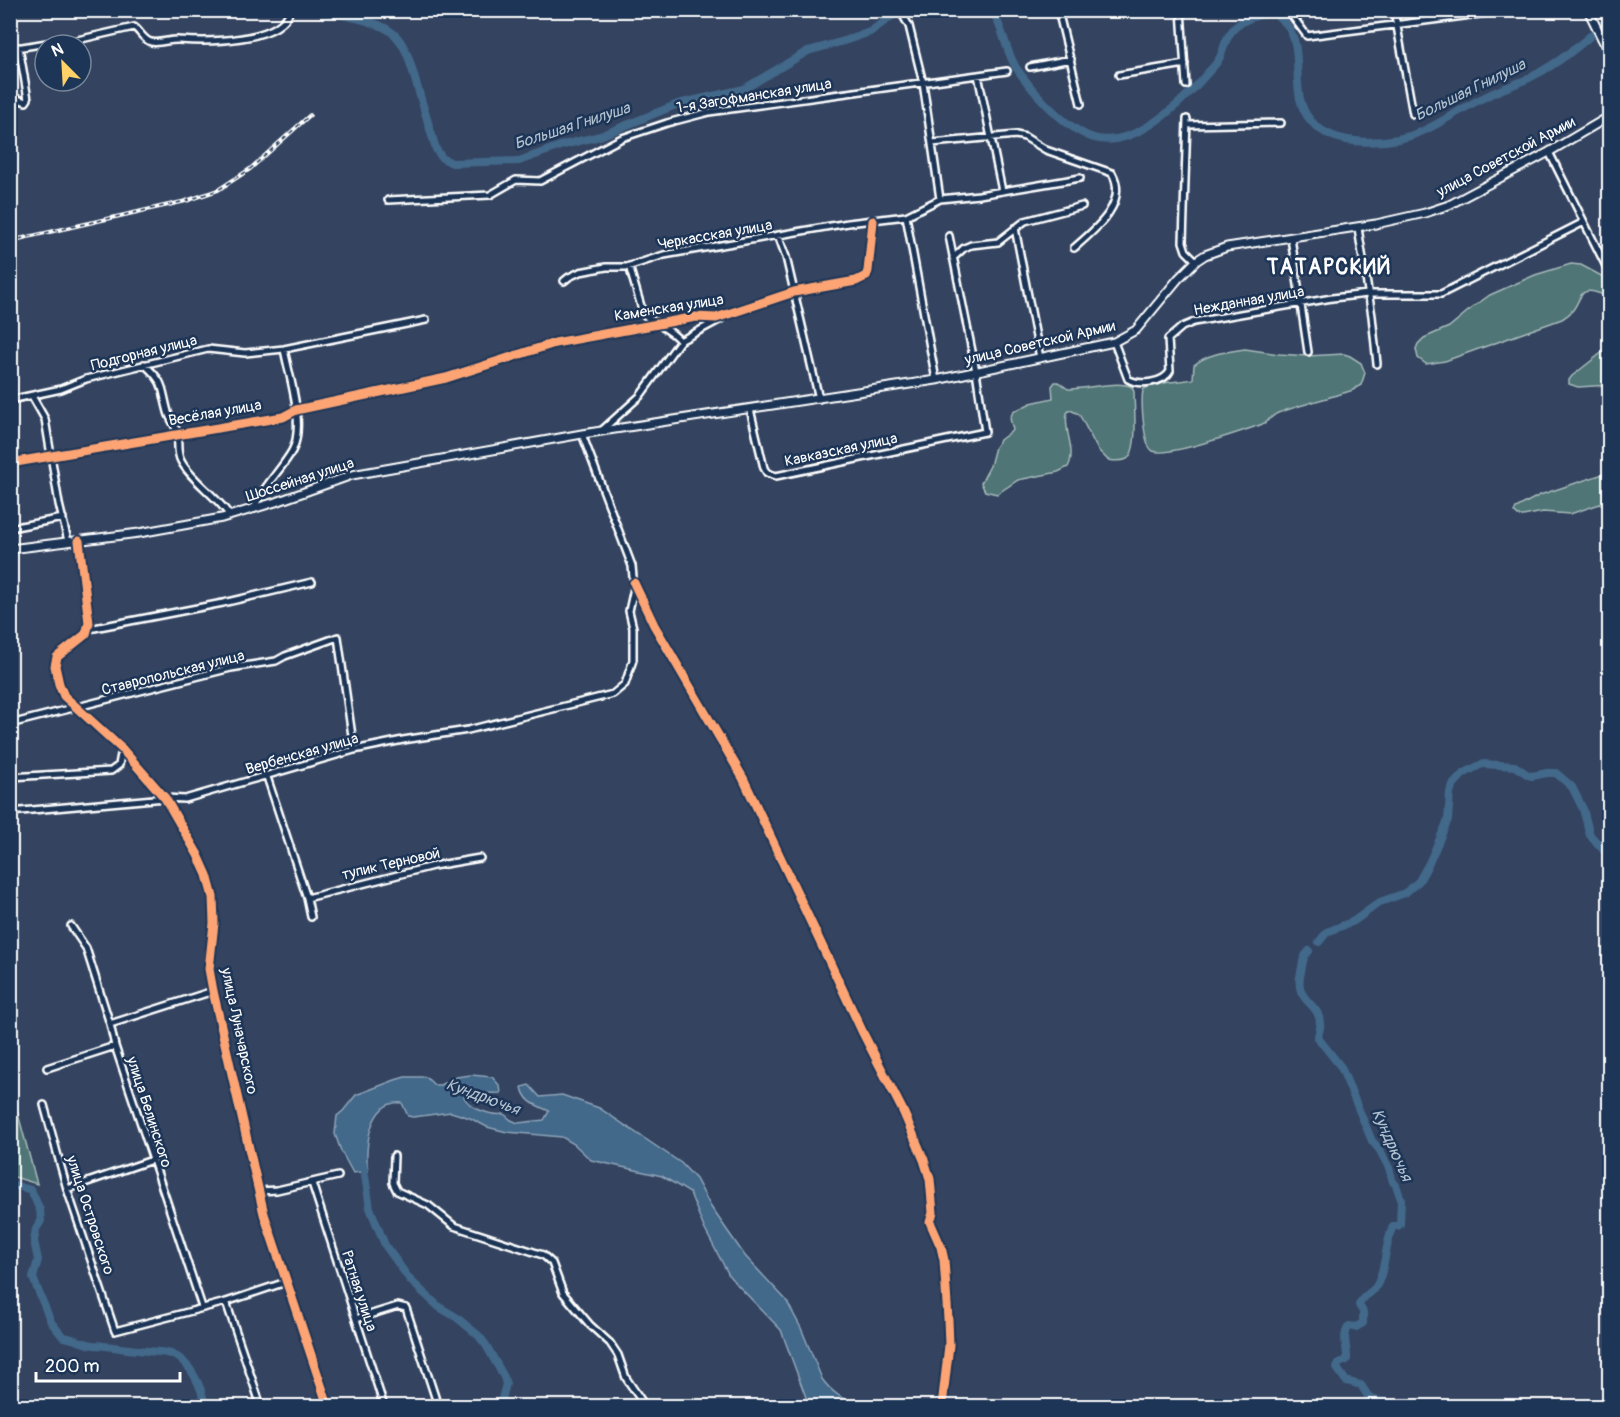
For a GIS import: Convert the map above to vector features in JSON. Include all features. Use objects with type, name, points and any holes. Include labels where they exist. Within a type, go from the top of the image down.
[{"type":"main road","points":[[1588,10],[1610,55]]},
{"type":"main road","name":"улица Советской Армии","points":[[633,426],[936,380],[1114,342],[1136,330],[1188,267],[1205,255],[1227,247],[1358,228],[1449,205],[1549,152],[1606,118]]},
{"type":"main road","name":"Шоссейная улица","points":[[10,549],[148,531],[230,516],[352,475],[633,426]]},
{"type":"street","points":[[1059,10],[1082,104]]},
{"type":"street","points":[[1181,10],[1186,85]]},
{"type":"street","points":[[1288,10],[1306,36],[1511,10]]},
{"type":"street","points":[[1394,10],[1395,26],[1413,114]]},
{"type":"street","points":[[10,49],[64,43],[134,27],[144,38],[153,42],[173,40],[194,42],[243,38],[276,28],[286,20],[290,11]]},
{"type":"street","points":[[901,12],[909,26],[923,83],[940,199]]},
{"type":"street","points":[[10,96],[26,102],[28,99],[19,47]]},
{"type":"street","points":[[1030,67],[1071,60]]},
{"type":"street","points":[[1119,75],[1185,64]]},
{"type":"street","name":"1-я Загофманская улица","points":[[388,200],[490,195],[516,180],[540,181],[622,138],[709,112],[1007,71]]},
{"type":"street","points":[[978,75],[1002,191]]},
{"type":"street","points":[[1606,118],[1610,128]]},
{"type":"street","points":[[1196,261],[1184,248],[1183,234],[1187,122],[1281,123]]},
{"type":"street","points":[[932,143],[1016,135],[1025,137],[1046,150],[1112,173],[1117,182],[1118,194],[1114,206],[1090,234],[1074,248]]},
{"type":"street","points":[[1549,152],[1607,268]]},
{"type":"street","name":"Черкасская улица","points":[[564,281],[580,272],[606,267],[629,266],[663,255],[848,223],[906,216],[940,199],[1080,178]]},
{"type":"street","points":[[953,258],[971,245],[998,242],[1025,221],[1082,207]]},
{"type":"street","points":[[906,216],[936,380]]},
{"type":"street","name":"Каменская улица","points":[[422,384],[555,343],[696,318],[708,319],[724,316],[794,292],[856,281],[866,276],[873,221]]},
{"type":"street","name":"Нежданная улица","points":[[1114,342],[1131,381],[1159,380],[1168,375],[1170,371],[1168,339],[1182,327],[1207,319],[1332,298],[1368,294],[1441,294],[1584,222]]},
{"type":"street","points":[[1015,228],[1040,358]]},
{"type":"street","points":[[1358,228],[1377,364]]},
{"type":"street","points":[[778,235],[784,250],[819,399]]},
{"type":"street","points":[[949,236],[976,371]]},
{"type":"street","points":[[1291,238],[1308,352]]},
{"type":"street","points":[[629,266],[643,313],[658,325],[668,329],[680,341]]},
{"type":"street","points":[[601,431],[640,396],[680,341],[724,316]]},
{"type":"street","name":"Подгорная улица","points":[[10,400],[208,349],[245,353],[284,349],[426,320]]},
{"type":"street","points":[[254,509],[257,500],[293,450],[297,433],[296,410],[284,349]]},
{"type":"street","points":[[144,364],[164,386],[168,415],[178,435],[177,447],[181,461],[230,516]]},
{"type":"street","name":"Кавказская улица","points":[[750,409],[764,468],[767,473],[776,476],[985,432],[976,371]]},
{"type":"street","name":"Весёлая улица","points":[[10,463],[283,417],[296,410],[422,384]]},
{"type":"street","points":[[32,396],[45,419],[68,541]]},
{"type":"street","points":[[582,434],[632,566],[634,583],[654,625],[743,778],[863,1033],[903,1111],[924,1160],[930,1179],[933,1213],[930,1222],[941,1246],[946,1284],[950,1345],[942,1407]]},
{"type":"street","points":[[10,528],[63,518]]},
{"type":"street","points":[[79,541],[89,628],[223,603],[312,582]]},
{"type":"street","name":"Вербенская улица","points":[[10,812],[165,798],[185,799],[354,750],[468,730],[597,699],[620,689],[630,672],[633,628],[629,611],[634,583]]},
{"type":"street","name":"улица Луначарского","points":[[89,628],[86,634],[60,652],[55,660],[61,691],[68,701],[122,749],[165,798],[195,849],[211,886],[214,923],[209,969],[213,991],[264,1214],[328,1407]]},
{"type":"street","name":"Ставропольская улица","points":[[10,724],[231,668],[276,661],[338,637],[354,750]]},
{"type":"street","points":[[10,777],[111,771],[118,765],[122,749]]},
{"type":"street","points":[[267,777],[307,898],[311,917]]},
{"type":"street","name":"тупик Терновой","points":[[307,898],[433,866],[480,858]]},
{"type":"street","name":"улица Белинского","points":[[71,927],[86,948],[115,1047],[202,1307]]},
{"type":"street","points":[[110,1024],[213,991]]},
{"type":"street","points":[[47,1068],[115,1047]]},
{"type":"street","name":"улица Островского","points":[[44,1105],[67,1189],[115,1331],[202,1307]]},
{"type":"street","points":[[394,1156],[393,1183],[397,1191],[428,1205],[454,1226],[543,1255],[552,1263],[563,1293],[590,1325],[610,1343],[618,1355],[626,1378],[645,1407]]},
{"type":"street","points":[[67,1189],[152,1160]]},
{"type":"street","points":[[260,1191],[312,1183],[338,1176]]},
{"type":"street","name":"Ратная улица","points":[[312,1183],[384,1407]]},
{"type":"street","points":[[202,1307],[226,1302],[286,1282]]},
{"type":"street","points":[[226,1302],[261,1407]]},
{"type":"street","points":[[356,1319],[398,1306],[406,1308],[438,1407]]},
{"type":"green space","points":[[1571,264],[1581,265],[1609,280],[1609,297],[1589,291],[1581,296],[1575,307],[1562,319],[1445,361],[1426,364],[1418,358],[1416,349],[1424,338],[1449,327],[1490,295],[1535,275]]},
{"type":"green space","points":[[1609,347],[1609,385],[1578,387],[1569,384],[1572,376]]},
{"type":"green space","points":[[1245,349],[1307,356],[1344,354],[1361,363],[1365,373],[1361,385],[1353,390],[1278,413],[1260,425],[1173,451],[1153,451],[1145,432],[1143,390],[1159,384],[1193,379],[1194,365],[1199,361],[1218,354]]},
{"type":"green space","points":[[1055,382],[1068,389],[1119,384],[1132,387],[1135,428],[1131,454],[1122,461],[1108,460],[1098,450],[1079,414],[1070,410],[1066,420],[1071,447],[1068,467],[1058,472],[1018,480],[997,494],[985,491],[981,483],[990,466],[995,447],[1013,430],[1010,418],[1013,412],[1031,403],[1053,398],[1052,386]]},
{"type":"green space","points":[[1609,472],[1609,501],[1570,514],[1543,512],[1518,516],[1514,512],[1516,508],[1540,495]]},
{"type":"green space","points":[[11,1088],[37,1184],[11,1176]]},
{"type":"water","points":[[471,1075],[492,1077],[500,1086],[501,1093],[466,1094],[464,1097],[467,1101],[481,1111],[504,1114],[518,1123],[544,1120],[549,1111],[532,1103],[526,1097],[522,1087],[529,1085],[540,1097],[562,1095],[599,1108],[681,1163],[696,1179],[711,1207],[745,1256],[786,1300],[801,1328],[822,1379],[838,1395],[858,1406],[812,1406],[807,1400],[781,1330],[730,1277],[704,1228],[690,1193],[662,1176],[591,1160],[574,1144],[562,1137],[507,1132],[487,1127],[451,1112],[408,1116],[402,1103],[391,1104],[376,1117],[367,1150],[368,1171],[353,1173],[335,1134],[337,1116],[356,1095],[405,1077],[426,1077],[434,1085],[440,1085],[456,1077]]},
{"type":"waterway","name":"Большая Гнилуша","points":[[320,10],[375,24],[397,36],[409,59],[436,149],[442,158],[452,163],[519,161],[563,145],[600,136],[678,104],[744,89],[808,51],[870,32],[900,10]]},
{"type":"waterway","name":"Большая Гнилуша","points":[[992,10],[1017,69],[1031,87],[1067,123],[1086,135],[1102,139],[1119,138],[1136,133],[1167,113],[1216,63],[1232,31],[1247,19],[1260,15],[1274,13],[1287,25],[1293,36],[1300,99],[1311,121],[1321,130],[1334,136],[1364,142],[1410,136],[1439,123],[1479,100],[1528,79],[1564,57],[1610,18]]},
{"type":"waterway","name":"Кундрючья","points":[[1319,942],[1327,932],[1354,921],[1380,902],[1405,893],[1419,881],[1448,820],[1450,792],[1453,785],[1463,774],[1482,764],[1515,766],[1532,776],[1556,773],[1572,787],[1583,809],[1590,835],[1610,857]]},
{"type":"waterway","name":"Кундрючья","points":[[1309,951],[1303,961],[1300,982],[1303,996],[1319,1016],[1318,1038],[1341,1067],[1372,1141],[1389,1168],[1401,1199],[1400,1224],[1393,1226],[1378,1283],[1359,1305],[1363,1312],[1363,1323],[1356,1327],[1349,1326],[1345,1338],[1347,1360],[1339,1363],[1337,1368],[1346,1381],[1361,1385],[1370,1399],[1402,1406]]},
{"type":"waterway","name":"Кундрючья","points":[[363,1163],[370,1208],[385,1245],[410,1280],[439,1307],[478,1335],[486,1345],[506,1384],[500,1406]]},
{"type":"waterway","name":"Кундрючья","points":[[10,1184],[31,1190],[40,1210],[41,1221],[36,1229],[34,1241],[38,1260],[33,1278],[51,1322],[63,1337],[90,1344],[171,1354],[190,1369],[198,1383],[205,1406]]},
{"type":"railway","points":[[10,241],[186,201],[218,190],[250,169],[310,115]]},
{"type":"cycle path","points":[[10,463],[283,417],[296,410],[446,378],[555,343],[696,317],[716,318],[794,292],[856,281],[866,276],[868,271],[873,221]]},
{"type":"cycle path","points":[[79,541],[89,623],[86,634],[57,657],[55,666],[59,684],[64,696],[122,749],[165,798],[207,875],[213,897],[214,923],[209,969],[213,991],[264,1214],[328,1406]]},
{"type":"cycle path","points":[[634,583],[654,625],[743,778],[863,1033],[903,1111],[924,1160],[930,1179],[933,1213],[930,1222],[944,1260],[949,1345],[942,1406]]},
{"type":"district","name":"ТАТАРСКИЙ","points":[[1329,267]]}]
